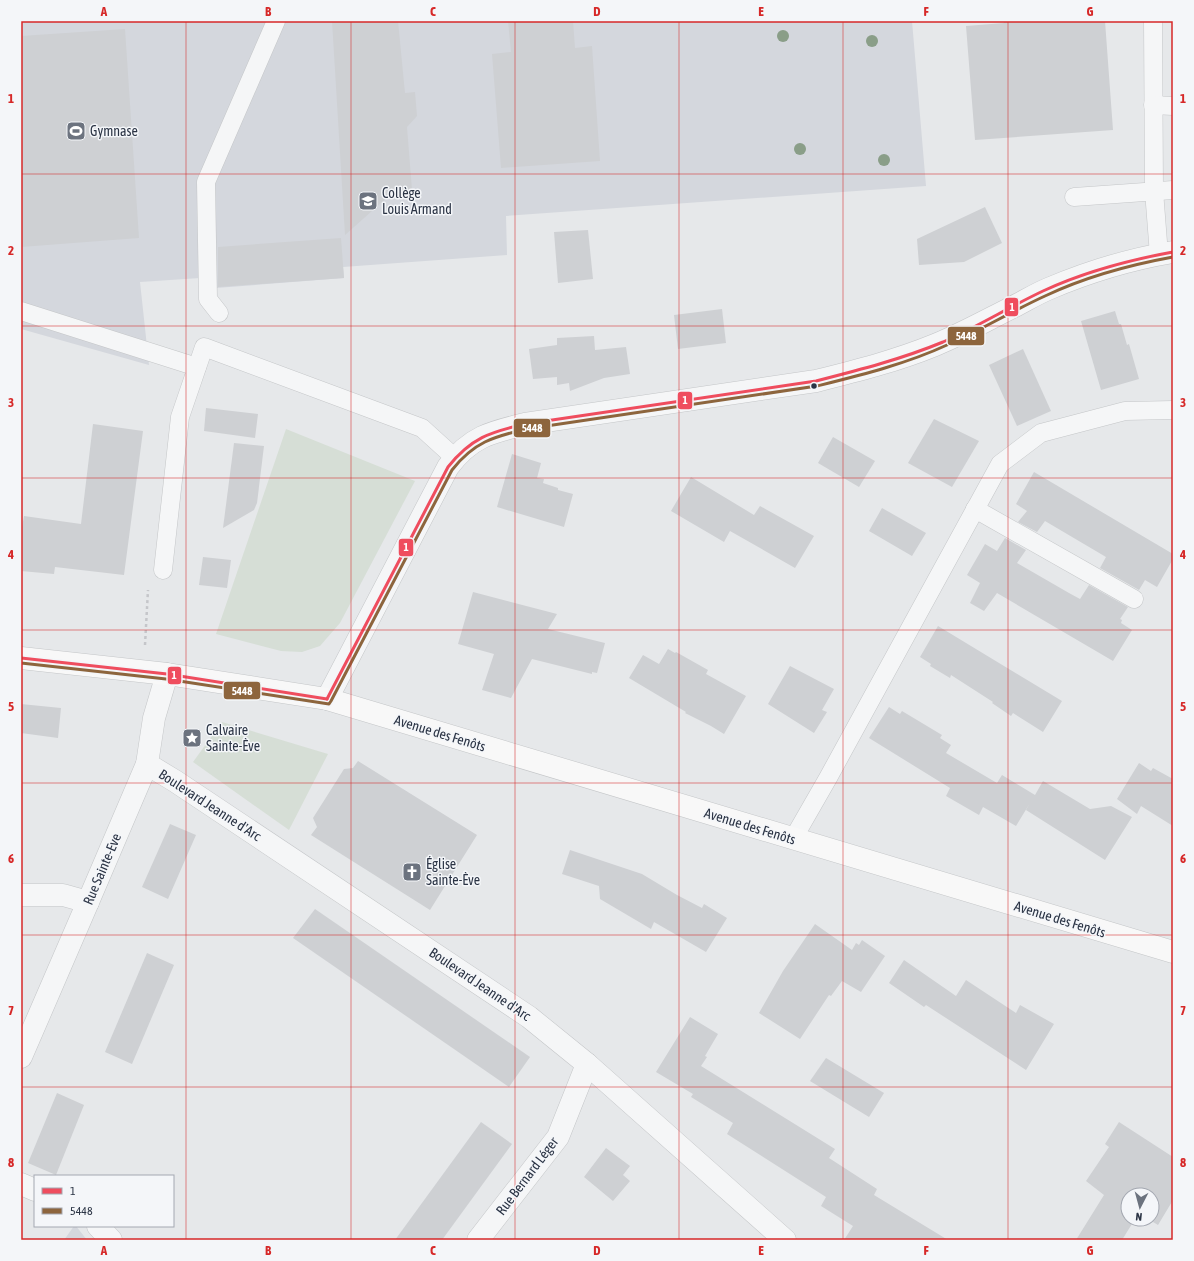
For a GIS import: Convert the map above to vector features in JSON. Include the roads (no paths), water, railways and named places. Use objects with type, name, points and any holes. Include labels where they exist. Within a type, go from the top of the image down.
[{"type":"main road","name":"Avenue des Fenôts","points":[[21,658],[167,674],[327,699],[1173,952]]},
{"type":"street","points":[[327,699],[448,467],[465,448],[485,436],[497,431],[525,424],[816,381],[860,370],[897,359],[940,343],[1047,289],[1088,273],[1166,253]]},
{"type":"street","name":"Rue Sainte-Eve","points":[[21,1057],[146,764],[154,718],[167,674]]},
{"type":"street","name":"Boulevard Jeanne d'Arc","points":[[146,764],[175,781],[529,1017],[587,1064],[785,1240]]},
{"type":"street","points":[[21,895],[63,895],[88,902]]},
{"type":"street","name":"Rue Bernard Léger","points":[[478,1240],[558,1137],[587,1064]]},
{"type":"street","points":[[21,1184],[34,1190]]},
{"type":"street","points":[[99,1227],[111,1240]]},
{"type":"lane","points":[[219,313],[208,299],[206,182],[276,21]]},
{"type":"lane","points":[[1153,21],[1154,191],[1166,253]]},
{"type":"lane","points":[[1153,105],[1173,106]]},
{"type":"lane","points":[[1074,197],[1173,190]]},
{"type":"lane","points":[[21,311],[197,367]]},
{"type":"lane","points":[[163,570],[180,417],[204,348],[422,428],[455,458]]},
{"type":"lane","points":[[793,839],[1000,464],[1041,433],[1125,411],[1173,410]]},
{"type":"lane","points":[[976,509],[1134,600]]},
{"type":"place","name":"Gymnase","points":[[76,131]]},
{"type":"place","name":"Collège Louis Armand","points":[[368,201]]},
{"type":"place","name":"Calvaire Sainte-Ève","points":[[192,738]]},
{"type":"place","name":"Église Sainte-Ève","points":[[412,872]]}]
